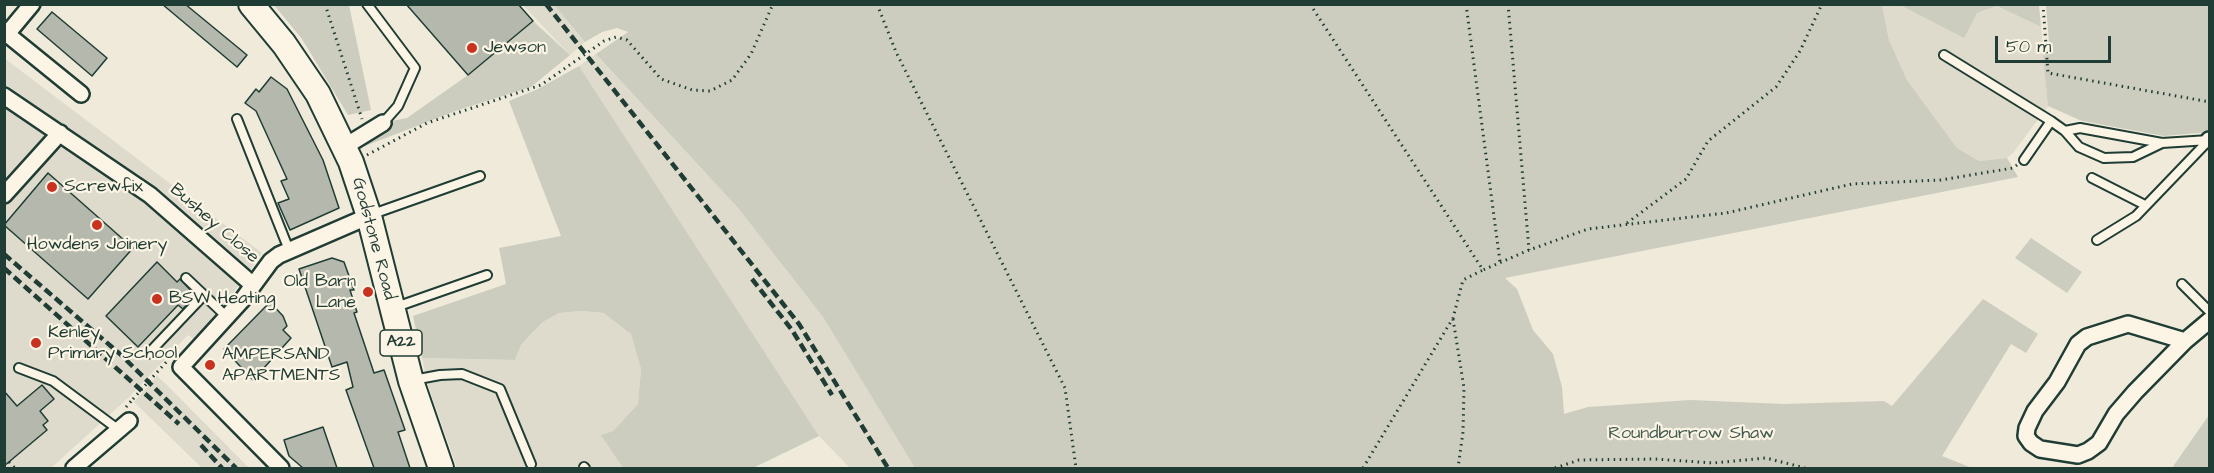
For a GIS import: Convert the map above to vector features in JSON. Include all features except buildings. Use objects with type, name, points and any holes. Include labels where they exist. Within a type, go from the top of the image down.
[{"type":"highway","name":"Godstone Road","points":[[251,4],[284,44],[353,148],[411,381],[441,468]]},
{"type":"street","points":[[32,4],[6,33],[81,94]]},
{"type":"street","name":"Bushey Close","points":[[4,96],[150,195],[253,285]]},
{"type":"street","points":[[353,148],[382,123]]},
{"type":"street","points":[[4,195],[60,133]]},
{"type":"street","points":[[281,468],[181,367],[227,317],[271,261],[289,250],[369,216]]},
{"type":"street","points":[[2185,341],[2127,324],[2087,337],[2078,345],[2057,382],[2035,411],[2026,436],[2031,443],[2040,448],[2078,455],[2088,452],[2099,443],[2116,414],[2135,392],[2185,341],[2210,320]]},
{"type":"street","points":[[74,468],[124,420]]},
{"type":"lane","points":[[367,4],[415,68],[398,105],[382,123]]},
{"type":"lane","points":[[1944,55],[2051,121],[2065,131],[2079,147],[2104,158],[2133,157],[2162,143]]},
{"type":"lane","points":[[237,119],[289,250]]},
{"type":"lane","points":[[2024,160],[2051,121]]},
{"type":"lane","points":[[2065,131],[2080,129],[2162,143],[2209,140]]},
{"type":"lane","points":[[2097,240],[2136,216],[2209,140]]},
{"type":"lane","points":[[369,216],[480,176]]},
{"type":"lane","points":[[2092,178],[2145,205]]},
{"type":"lane","points":[[392,309],[487,275]]},
{"type":"lane","points":[[186,278],[227,317]]},
{"type":"lane","points":[[2182,284],[2210,312]]},
{"type":"lane","points":[[148,354],[204,295]]},
{"type":"lane","points":[[19,368],[53,381],[124,420]]},
{"type":"lane","points":[[411,381],[440,375],[462,374],[500,389],[531,464]]},
{"type":"path","points":[[325,4],[360,108],[353,148],[541,85],[604,41],[616,37],[627,40],[661,79],[692,90],[710,91],[732,81],[751,54],[773,4]]},
{"type":"path","points":[[877,4],[896,52],[1065,388],[1076,468]]},
{"type":"path","points":[[1310,4],[1483,270]]},
{"type":"path","points":[[1466,4],[1500,262]]},
{"type":"path","points":[[1508,4],[1529,249]]},
{"type":"path","points":[[1626,224],[1686,179],[1708,141],[1776,87],[1800,51],[1822,4]]},
{"type":"path","points":[[2043,4],[2048,73],[2210,102]]},
{"type":"path","points":[[1363,468],[1453,318],[1463,280],[1500,262],[1529,249],[1588,229],[1726,213],[1852,184],[1941,180],[2013,168],[2024,160]]},
{"type":"path","points":[[1453,318],[1464,388],[1463,432],[1458,468]]},
{"type":"path","points":[[124,420],[133,399],[169,359]]},
{"type":"path","points":[[1555,468],[1579,460],[1656,459],[1713,463],[1766,458],[1805,468]]},
{"type":"path","points":[[9,462],[15,468]]},
{"type":"shaded area","points":[[523,5],[554,5],[585,42],[570,55]]},
{"type":"shaded area","points":[[1882,5],[1900,5],[1963,37],[1977,13],[1997,6],[2041,27],[2048,106],[2013,153],[2007,158],[1979,161],[1957,148],[1907,80],[1889,40]]},
{"type":"shaded area","points":[[596,54],[738,208],[823,317],[915,468],[850,468],[819,436],[579,66]]},
{"type":"shaded area","points":[[4,58],[262,253],[228,300],[194,339],[188,335],[129,397],[51,468],[5,468]]},
{"type":"shaded area","points":[[581,311],[604,313],[620,323],[631,334],[641,369],[638,404],[613,431],[602,435],[623,468],[457,468],[428,385],[422,358],[515,360],[521,345],[543,322],[559,313]]},
{"type":"shaded area","points":[[157,376],[249,468],[202,468],[134,402]]},
{"type":"green space","points":[[274,5],[349,5],[371,110],[348,115],[302,39]]},
{"type":"green space","name":"Roundburrow Shaw","points":[[554,5],[1882,5],[1889,40],[1907,80],[1957,148],[1979,161],[2007,158],[2018,177],[1505,278],[1517,289],[1533,330],[1553,354],[1562,387],[1564,414],[1588,407],[1690,400],[1784,404],[1884,401],[1892,406],[1983,299],[2038,334],[2026,353],[2011,344],[1942,456],[1972,468],[915,468],[823,317],[738,208],[596,54],[628,32],[617,28],[602,32],[585,42]]},
{"type":"green space","points":[[1900,5],[2039,5],[2041,27],[1997,6],[1977,13],[1964,38]]},
{"type":"green space","points":[[2046,5],[2209,5],[2209,132],[2164,136],[2082,121],[2048,106],[2043,55],[2050,54]]},
{"type":"green space","points":[[533,21],[570,55],[531,87],[458,110],[365,146],[363,142],[387,122],[407,118],[468,75]]},
{"type":"green space","points":[[579,66],[819,436],[753,468],[623,468],[601,435],[613,431],[638,404],[641,369],[631,334],[604,313],[581,311],[559,313],[543,322],[532,333],[521,345],[515,360],[422,358],[413,316],[506,284],[499,248],[561,236],[509,101],[538,89]]},
{"type":"green space","points":[[2031,238],[2082,272],[2067,293],[2015,258]]},
{"type":"green space","points":[[2209,415],[2209,468],[2172,468]]},
{"type":"railway","points":[[546,4],[799,324],[888,468]]},
{"type":"railway","points":[[4,254],[120,354],[236,468]]},
{"type":"railway","points":[[4,268],[179,424]]},
{"type":"railway","points":[[752,279],[792,330],[832,395]]},
{"type":"railway","points":[[201,445],[222,468]]},
{"type":"place","name":"Jewson","points":[[472,48]]},
{"type":"place","name":"Screwfix","points":[[52,187]]},
{"type":"place","name":"Howdens Joinery","points":[[97,225]]},
{"type":"place","name":"Old Barn Lane","points":[[368,292]]},
{"type":"place","name":"BSW Heating","points":[[157,299]]},
{"type":"place","name":"Kenley Primary School","points":[[36,343]]},
{"type":"place","name":"AMPERSAND APARTMENTS","points":[[210,365]]}]
